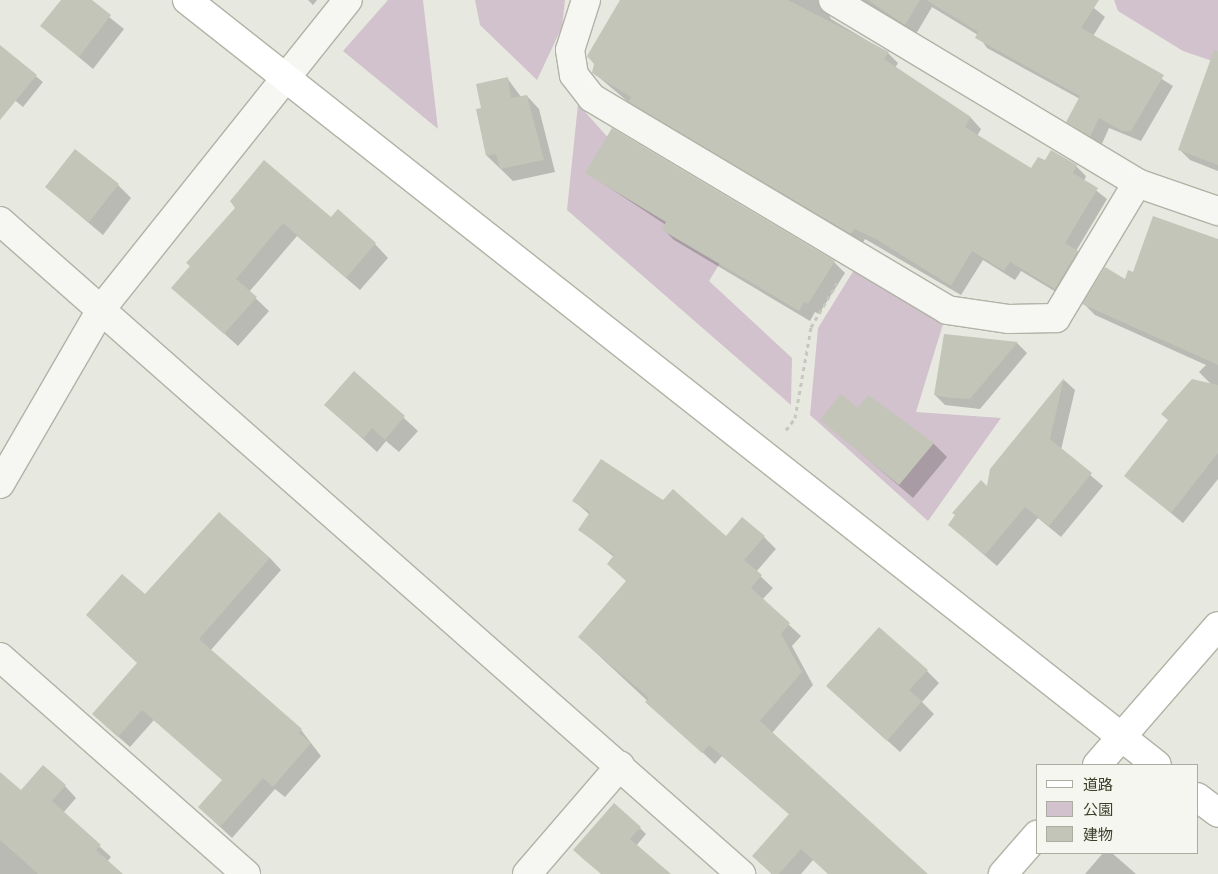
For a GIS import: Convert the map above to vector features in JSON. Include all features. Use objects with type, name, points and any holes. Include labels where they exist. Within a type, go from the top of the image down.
[{"type":"street","points":[[187,0],[1156,764]]},
{"type":"street","points":[[0,484],[102,308],[348,0]]},
{"type":"street","points":[[586,0],[570,50],[574,75],[592,98],[947,310],[1009,319],[1056,318],[1137,183]]},
{"type":"street","points":[[833,0],[1137,183],[1218,211]]},
{"type":"street","points":[[0,221],[102,308],[742,874]]},
{"type":"street","points":[[1098,764],[1218,626]]},
{"type":"street","points":[[0,657],[246,874]]},
{"type":"street","points":[[527,874],[620,766]]},
{"type":"street","points":[[1198,797],[1218,813]]},
{"type":"street","points":[[1003,874],[1036,836]]},
{"type":"path","points":[[765,457],[795,418],[810,327],[854,255]]},
{"type":"green space","points":[[388,0],[423,0],[438,129],[343,51]]},
{"type":"green space","points":[[475,0],[565,0],[562,27],[537,80],[480,25]]},
{"type":"green space","points":[[1114,0],[1218,0],[1218,63],[1183,51],[1118,11]]},
{"type":"green space","points":[[578,104],[720,263],[709,281],[792,358],[791,405],[567,210]]},
{"type":"green space","points":[[854,270],[944,321],[916,412],[1001,418],[928,521],[810,415],[818,328]]},
{"type":"building","points":[[61,0],[92,0],[111,15],[79,57],[40,26]]},
{"type":"building","points":[[620,0],[788,0],[889,52],[884,59],[971,117],[965,127],[1031,168],[1038,157],[1045,160],[1051,150],[1077,165],[1073,173],[1098,188],[1065,243],[1078,251],[1055,289],[1010,262],[1004,271],[972,251],[951,286],[876,239],[854,229],[851,234],[628,102],[631,97],[592,73],[594,64],[587,56]]},
{"type":"building","points":[[868,0],[920,0],[905,25]]},
{"type":"building","points":[[926,0],[1099,0],[1081,28],[1164,75],[1131,131],[1122,131],[1099,118],[1090,137],[1066,122],[1080,96],[975,38],[978,32]]},
{"type":"building","points":[[0,45],[37,75],[0,120]]},
{"type":"building","points":[[1214,50],[1218,51],[1218,165],[1178,150]]},
{"type":"building","points":[[508,77],[511,98],[527,95],[544,160],[500,169],[496,154],[486,156],[476,109],[481,108],[476,84]]},
{"type":"building","points":[[612,128],[835,261],[808,304],[804,302],[799,311],[662,230],[666,222],[585,173]]},
{"type":"building","points":[[75,149],[119,184],[89,222],[45,187]]},
{"type":"building","points":[[264,160],[331,217],[338,209],[376,243],[346,278],[283,223],[236,279],[257,297],[224,334],[171,288],[190,266],[186,263],[235,208],[230,201]]},
{"type":"building","points":[[1153,216],[1218,239],[1218,365],[1082,304],[1105,267],[1125,279],[1128,270],[1133,272]]},
{"type":"building","points":[[944,334],[1018,342],[970,399],[950,398],[934,395]]},
{"type":"building","points":[[354,371],[405,416],[385,440],[372,428],[363,439],[324,405]]},
{"type":"building","points":[[1064,378],[1050,439],[1092,473],[1049,526],[1025,507],[985,555],[948,525],[955,515],[952,513],[981,480],[987,486],[990,469]]},
{"type":"building","points":[[1192,379],[1218,385],[1218,453],[1171,513],[1124,476],[1168,420],[1161,414]]},
{"type":"building","points":[[841,394],[858,408],[868,395],[934,443],[899,485],[820,420]]},
{"type":"building","points":[[601,459],[663,500],[673,489],[726,536],[742,517],[765,536],[744,560],[762,575],[751,588],[790,623],[781,634],[802,672],[760,721],[928,874],[828,874],[801,849],[779,874],[772,874],[752,856],[789,814],[709,745],[702,753],[645,702],[649,698],[578,637],[626,581],[607,564],[614,555],[578,530],[590,512],[572,501]]},
{"type":"building","points":[[219,512],[270,558],[199,639],[302,729],[299,733],[311,743],[273,787],[263,778],[220,827],[198,807],[222,780],[142,710],[118,737],[92,714],[137,663],[86,615],[122,574],[145,594]]},
{"type":"building","points":[[879,627],[928,670],[909,690],[922,701],[887,741],[826,686]]},
{"type":"building","points":[[43,765],[66,785],[52,801],[101,845],[96,850],[123,874],[38,874],[0,840],[0,772],[21,790]]},
{"type":"building","points":[[614,803],[641,827],[630,839],[671,874],[601,874],[573,850]]}]
